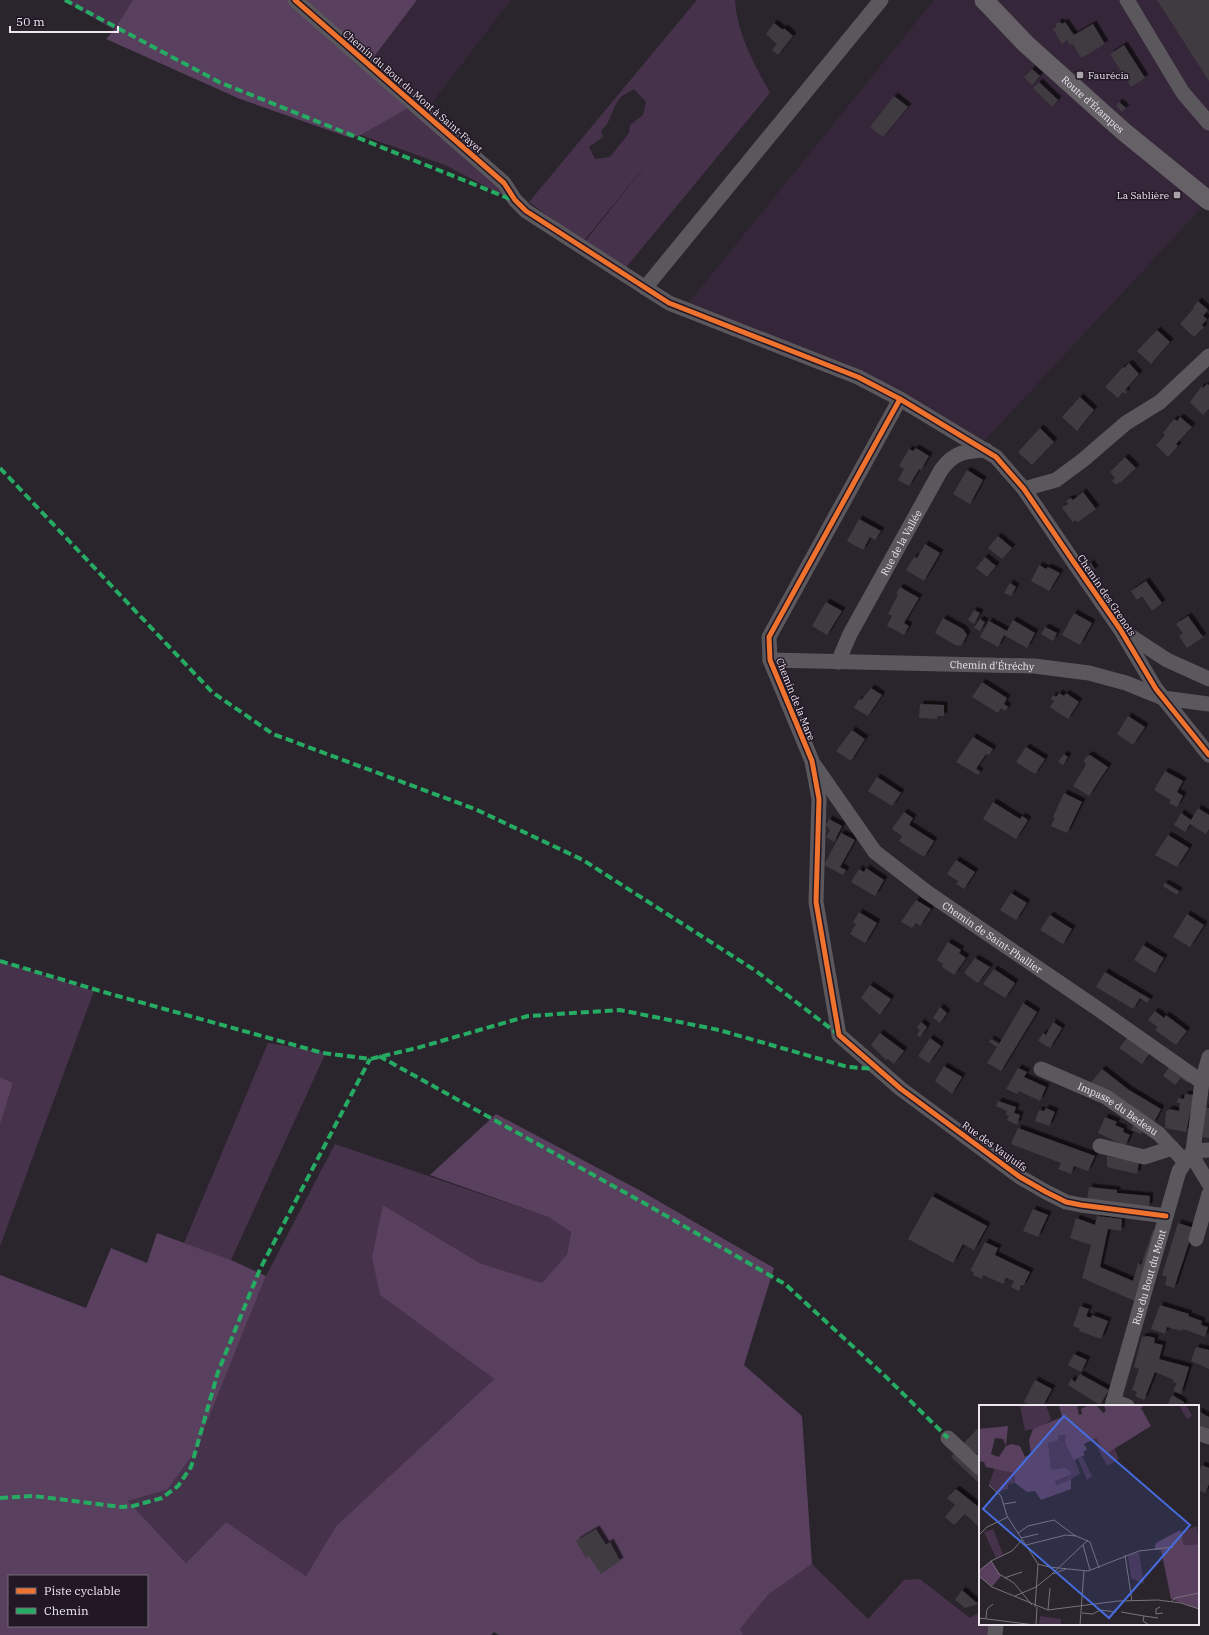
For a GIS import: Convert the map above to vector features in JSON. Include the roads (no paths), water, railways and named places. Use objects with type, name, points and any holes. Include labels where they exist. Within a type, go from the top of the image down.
[{"type":"main road","name":"Route d'Étampes","points":[[984,0],[1043,59],[1123,131],[1209,201]]},
{"type":"street","name":"Chemin du Bout du Mont à Saint-Fayet","points":[[295,0],[504,182],[515,200],[526,211],[645,288]]},
{"type":"street","points":[[645,288],[882,0]]},
{"type":"street","points":[[1126,0],[1183,93],[1209,123]]},
{"type":"street","name":"Chemin des Grenots","points":[[645,288],[669,303],[858,377],[900,399],[996,457],[1024,489],[1120,630],[1163,698],[1209,755]]},
{"type":"street","points":[[1024,489],[1056,480],[1083,460],[1126,423],[1160,402],[1209,356]]},
{"type":"street","name":"Chemin de la Mare","points":[[839,1036],[816,902],[819,799],[812,761],[770,660],[769,637],[900,399]]},
{"type":"street","name":"Rue de la Vallée","points":[[838,662],[850,634],[941,470],[948,460],[959,453],[986,450]]},
{"type":"street","points":[[1120,630],[1166,660],[1209,679]]},
{"type":"street","name":"Chemin d'Étréchy","points":[[770,660],[1034,666],[1089,673],[1126,684],[1163,698],[1209,704]]},
{"type":"street","name":"Chemin de Saint-Phallier","points":[[812,761],[875,852],[928,893],[1202,1082]]},
{"type":"street","name":"Rue des Vaujuifs","points":[[839,1036],[901,1089],[1020,1177],[1046,1192],[1066,1202],[1081,1205],[1166,1216]]},
{"type":"street","name":"Rue du Bout du Mont","points":[[1117,1404],[1179,1171],[1190,1156],[1202,1082],[1209,1057]]},
{"type":"street","name":"Impasse du Bedeau","points":[[1041,1069],[1106,1097],[1145,1123],[1159,1134],[1172,1148],[1190,1156],[1209,1184]]},
{"type":"street","points":[[1100,1146],[1144,1157],[1172,1148]]},
{"type":"street","points":[[1190,1156],[1209,1150]]},
{"type":"street","points":[[1196,1238],[1209,1194]]},
{"type":"street","points":[[1199,1433],[1209,1437]]},
{"type":"street","points":[[948,1438],[979,1467]]},
{"type":"street","points":[[995,1635],[996,1625]]},
{"type":"place","name":"Faurécia","points":[[1080,75]]},
{"type":"place","name":"La Sablière","points":[[1177,195]]}]
